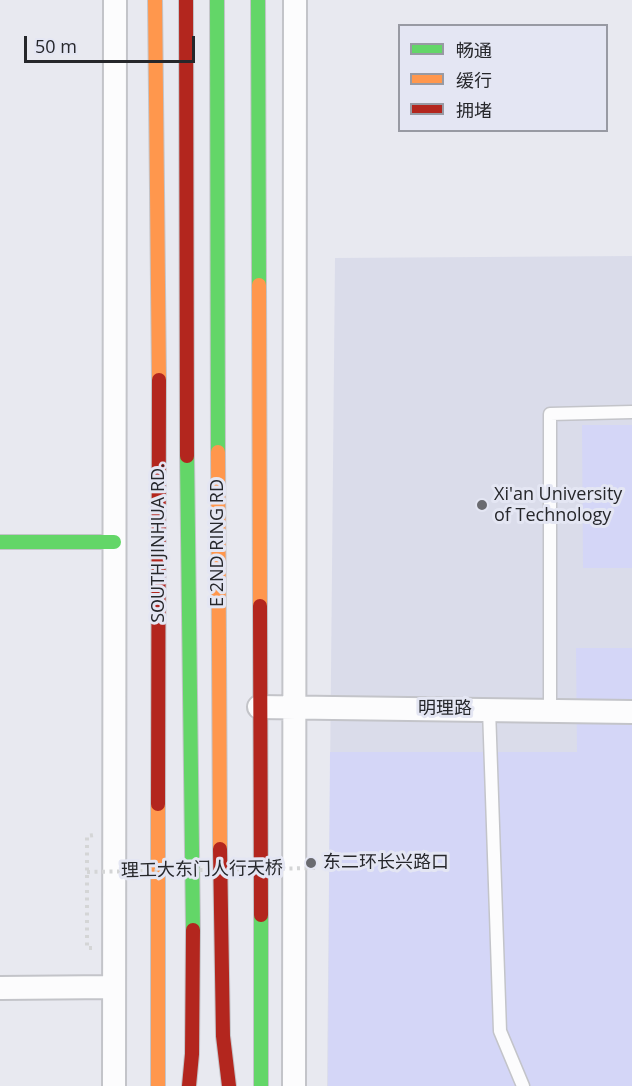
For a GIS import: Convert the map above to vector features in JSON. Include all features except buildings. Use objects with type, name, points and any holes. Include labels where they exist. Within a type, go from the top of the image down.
[{"type":"main road","name":"SOUTH JINHUA RD.","points":[[155,0],[159,309],[158,1086]]},
{"type":"main road","name":"E 2ND RING RD","points":[[186,0],[185,345],[193,903],[192,1054],[189,1086]]},
{"type":"main road","name":"E 2ND RING RD","points":[[217,0],[218,674],[223,1036],[229,1086]]},
{"type":"main road","points":[[258,0],[261,1086]]},
{"type":"main road","points":[[0,542],[114,542]]},
{"type":"street","points":[[114,1086],[115,0]]},
{"type":"street","points":[[294,1086],[296,0]]},
{"type":"street","name":"明理路","points":[[259,707],[632,712]]},
{"type":"street","points":[[0,988],[114,987]]},
{"type":"lane","points":[[550,710],[550,414],[632,412]]},
{"type":"lane","points":[[489,709],[500,1031],[523,1086]]},
{"type":"path","points":[[87,836],[87,948]]},
{"type":"path","name":"理工大东门人行天桥","points":[[87,872],[317,868]]},
{"type":"shaded area","name":"Xi'an University of Technology","points":[[632,256],[632,1086],[327,1086],[335,258]]},
{"type":"shaded area","points":[[582,425],[632,425],[632,568],[583,568]]},
{"type":"shaded area","points":[[576,648],[632,648],[632,1086],[328,1086],[330,752],[577,752]]},
{"type":"traffic: fast","points":[[217,0],[218,452]]},
{"type":"traffic: fast","points":[[258,0],[259,285]]},
{"type":"traffic: fast","points":[[187,456],[193,930]]},
{"type":"traffic: fast","points":[[0,542],[114,542]]},
{"type":"traffic: fast","points":[[261,915],[261,1086]]},
{"type":"traffic: slow","points":[[155,0],[159,380]]},
{"type":"traffic: slow","points":[[259,285],[260,606]]},
{"type":"traffic: slow","points":[[218,452],[220,849]]},
{"type":"traffic: slow","points":[[158,804],[158,1086]]},
{"type":"traffic: jam","points":[[186,0],[187,456]]},
{"type":"traffic: jam","points":[[158,804],[159,380]]},
{"type":"traffic: jam","points":[[260,606],[261,915]]},
{"type":"traffic: jam","points":[[220,849],[223,1036],[229,1086]]},
{"type":"traffic: jam","points":[[189,1086],[192,1054],[193,930]]},
{"type":"place","name":"Xi'an University of Technology","points":[[482,505]]},
{"type":"place","name":"东二环长兴路口","points":[[311,863]]}]
